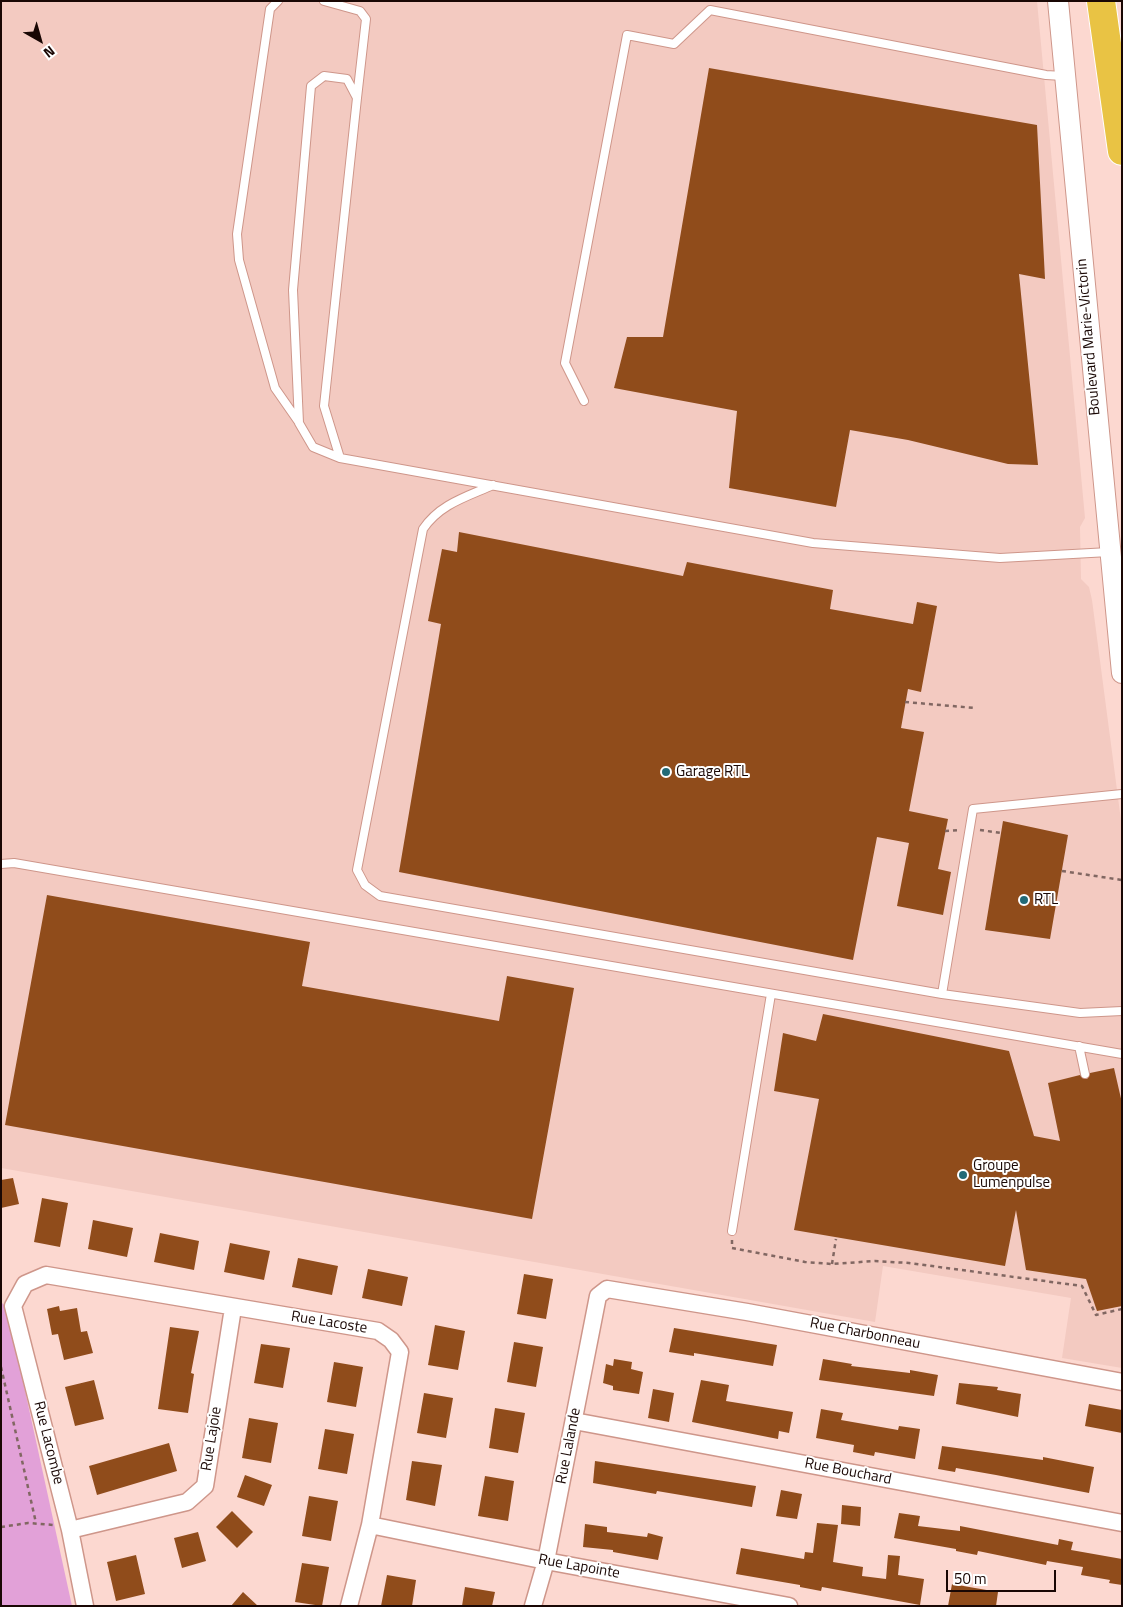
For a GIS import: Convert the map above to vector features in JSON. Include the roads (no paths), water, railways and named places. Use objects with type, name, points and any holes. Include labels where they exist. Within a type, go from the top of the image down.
[{"type":"highway","points":[[1101,1],[1122,151]]},
{"type":"highway","points":[[1118,1],[1122,28]]},
{"type":"street","name":"Boulevard Marie-Victorin","points":[[1058,1],[1122,673]]},
{"type":"street","name":"Rue Lacoste","points":[[25,1284],[46,1275],[378,1331],[392,1340],[400,1352],[370,1525],[349,1606]]},
{"type":"street","name":"Rue Lacombe","points":[[25,1284],[13,1306],[70,1530],[85,1606]]},
{"type":"street","name":"Rue Charbonneau","points":[[608,1289],[747,1312],[1122,1382]]},
{"type":"street","name":"Rue Lalande","points":[[533,1606],[546,1561],[598,1296],[608,1289]]},
{"type":"street","name":"Rue Lajoie","points":[[70,1530],[186,1502],[205,1486],[233,1308]]},
{"type":"street","name":"Rue Bouchard","points":[[574,1421],[1122,1523]]},
{"type":"street","name":"Rue Lapointe","points":[[370,1525],[546,1561],[789,1606]]},
{"type":"lane","points":[[278,1],[270,9],[236,234],[239,260],[275,388],[313,447],[340,458],[813,543],[1000,558],[1110,552]]},
{"type":"lane","points":[[324,1],[360,11],[366,20],[324,406],[340,458]]},
{"type":"lane","points":[[584,401],[565,363],[627,35],[674,44],[710,10],[1046,75],[1065,76]]},
{"type":"lane","points":[[299,423],[293,290],[311,86],[324,76],[347,79],[357,98]]},
{"type":"lane","points":[[493,485],[443,506],[432,516],[423,529],[357,870],[365,886],[380,896],[942,994],[1080,1013],[1122,1011]]},
{"type":"lane","points":[[942,994],[973,809],[1122,794]]},
{"type":"lane","points":[[1,864],[14,862],[1122,1054]]},
{"type":"lane","points":[[732,1231],[771,994]]},
{"type":"lane","points":[[1079,1046],[1085,1074]]},
{"type":"place","name":"Garage RTL","points":[[666,772]]},
{"type":"place","name":"RTL","points":[[1024,900]]},
{"type":"place","name":"Groupe Lumenpulse","points":[[963,1175]]}]
